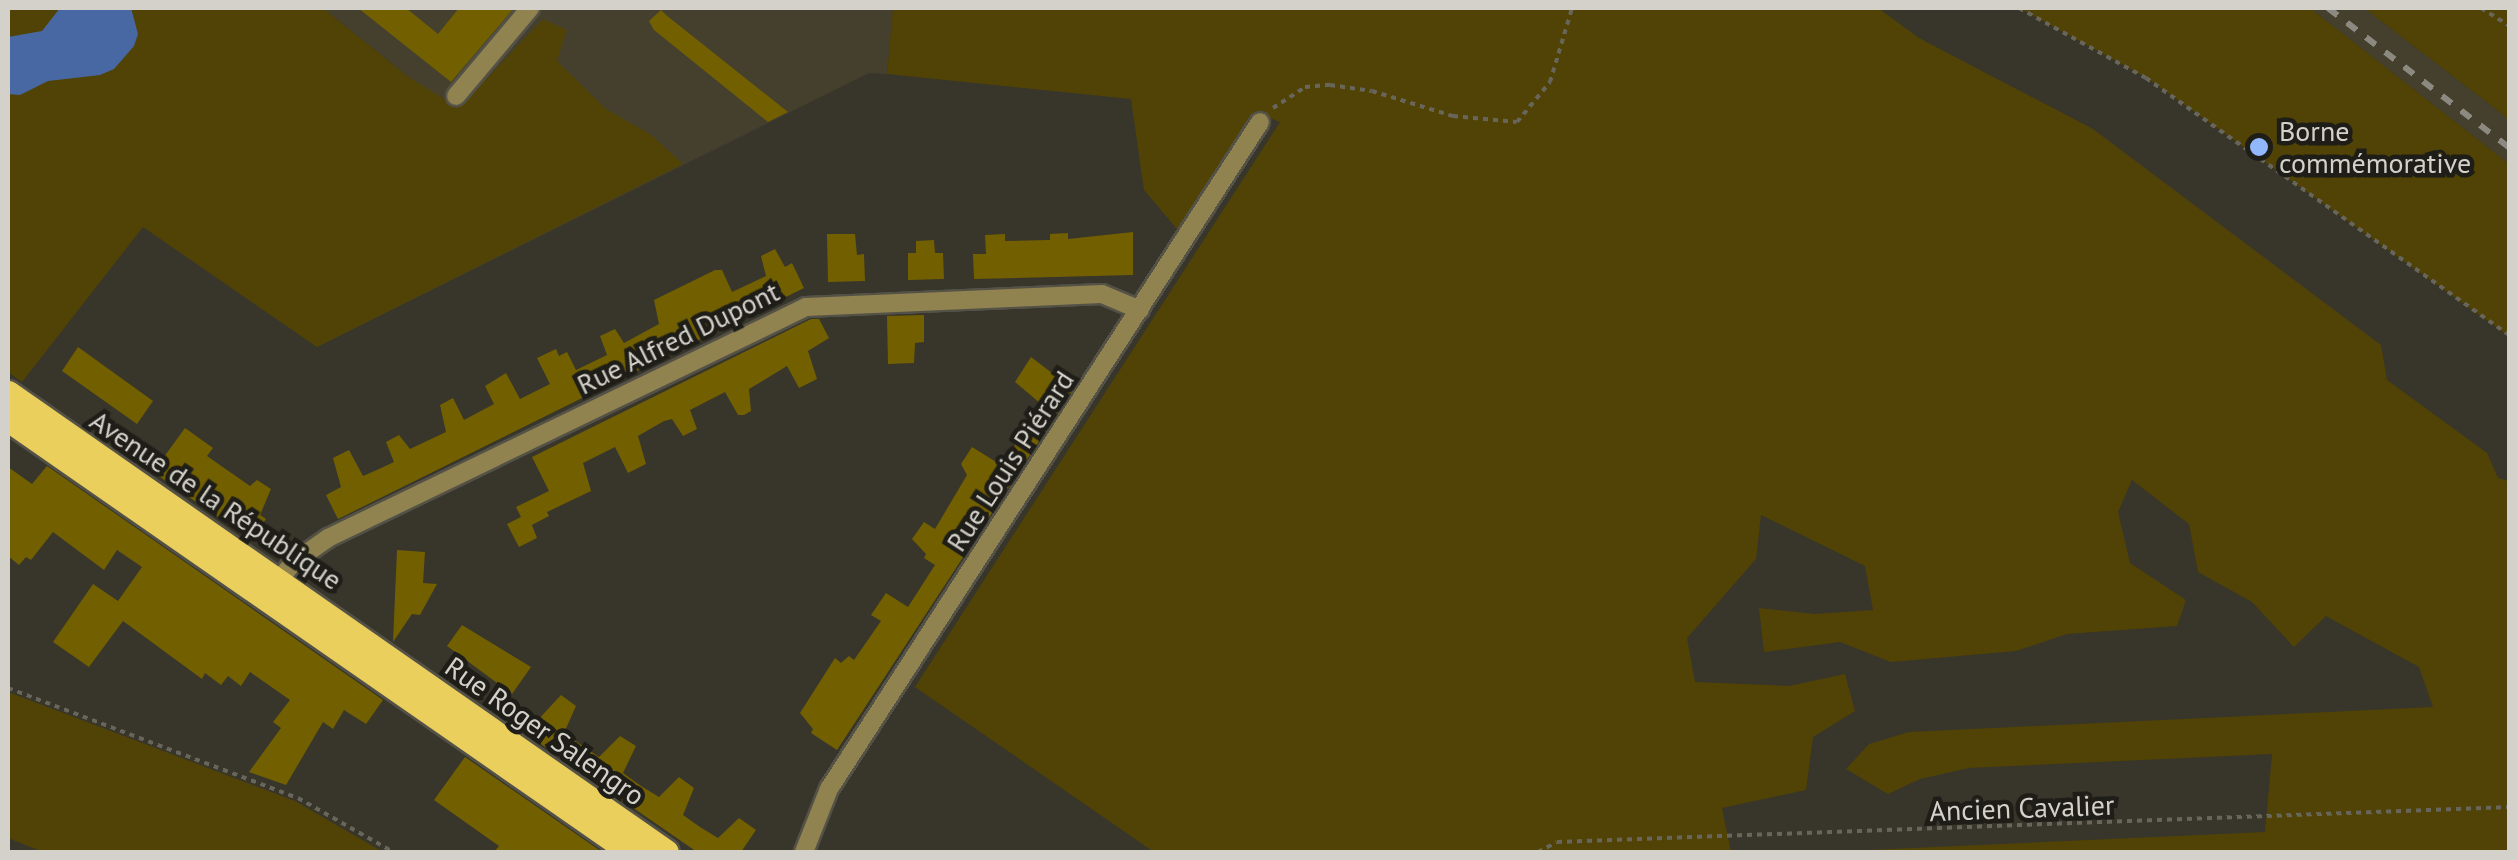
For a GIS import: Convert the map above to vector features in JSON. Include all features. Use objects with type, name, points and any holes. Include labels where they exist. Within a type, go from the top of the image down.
[{"type":"main road","name":"Avenue de la République","points":[[8,393],[382,668]]},
{"type":"main road","name":"Avenue de la République","points":[[8,419],[272,588]]},
{"type":"main road","name":"Rue Roger Salengro","points":[[382,668],[631,852]]},
{"type":"main road","name":"Rue Roger Salengro","points":[[382,668],[666,852]]},
{"type":"street","points":[[456,96],[530,8]]},
{"type":"street","name":"Rue Louis Piérard","points":[[804,852],[829,789],[1260,122]]},
{"type":"street","name":"Rue Alfred Dupont","points":[[272,588],[294,562],[328,538],[806,307],[1102,294],[1140,310]]},
{"type":"street","points":[[8,405],[648,852]]},
{"type":"street","name":"Rue Louis Piérard","points":[[790,852],[810,832]]},
{"type":"path","points":[[1260,122],[1281,100],[1305,86],[1330,85],[1372,91],[1453,116],[1517,122],[1550,82],[1572,8]]},
{"type":"path","points":[[2018,8],[2146,78],[2510,336]]},
{"type":"path","points":[[2481,8],[2510,26]]},
{"type":"path","points":[[8,688],[298,798],[393,852]]},
{"type":"path","name":"Ancien Cavalier","points":[[1538,852],[1557,842],[2510,808]]},
{"type":"shaded area","points":[[8,8],[323,8],[407,76],[459,108],[543,19],[567,30],[557,61],[606,109],[650,134],[683,164],[317,347],[143,227],[22,382],[8,372]]},
{"type":"shaded area","points":[[323,8],[893,8],[887,74],[869,73],[317,347],[239,293],[407,76]]},
{"type":"shaded area","points":[[893,8],[1878,8],[1919,38],[2093,129],[2381,345],[2387,380],[2487,453],[2498,478],[2509,481],[2509,852],[1823,852],[2265,832],[2272,754],[1969,768],[1920,779],[1888,794],[1846,769],[1869,744],[1909,732],[2433,707],[2419,667],[2326,616],[2294,647],[2252,602],[2198,572],[2189,524],[2132,480],[2118,512],[2130,563],[2186,600],[2177,626],[2067,634],[2016,651],[1891,662],[1840,642],[1764,652],[1759,608],[1814,614],[1873,610],[1865,566],[1761,515],[1756,559],[1687,638],[1695,682],[1789,686],[1845,674],[1855,711],[1813,737],[1806,790],[1722,808],[1731,852],[1154,852],[915,687],[1280,122],[1254,112],[1177,229],[1144,190],[1131,99],[887,74]]},
{"type":"shaded area","points":[[2019,8],[2310,8],[2509,164],[2509,336],[2147,78]]},
{"type":"shaded area","points":[[2310,8],[2364,8],[2484,100],[2509,120],[2509,164]]},
{"type":"shaded area","points":[[2364,8],[2509,8],[2509,120],[2484,100]]},
{"type":"shaded area","points":[[8,692],[295,801],[383,852],[43,852],[8,838]]},
{"type":"water","points":[[60,8],[131,8],[138,34],[134,46],[114,69],[100,75],[48,81],[20,95],[8,94],[8,37],[42,31]]},
{"type":"building","points":[[358,8],[406,8],[438,34],[459,8],[514,8],[451,82]]},
{"type":"building","points":[[661,10],[788,112],[768,122],[654,30],[649,21]]},
{"type":"building","points":[[1133,232],[1133,275],[974,279],[973,254],[986,254],[985,235],[1005,234],[1005,241],[1050,240],[1050,234],[1068,233],[1068,239]]},
{"type":"building","points":[[827,234],[855,234],[857,255],[864,254],[865,281],[828,282]]},
{"type":"building","points":[[934,240],[935,253],[943,253],[944,279],[908,280],[908,253],[916,253],[916,241]]},
{"type":"building","points":[[775,249],[785,267],[792,263],[804,288],[338,519],[326,495],[341,487],[333,458],[349,450],[363,476],[394,462],[386,442],[399,435],[410,449],[446,432],[440,405],[453,398],[464,420],[494,404],[485,386],[506,373],[520,399],[550,384],[537,358],[556,349],[559,356],[567,352],[576,370],[607,355],[600,336],[615,329],[624,343],[659,324],[654,300],[715,270],[722,270],[732,292],[766,276],[761,256]]},
{"type":"building","points":[[924,315],[924,342],[915,343],[914,363],[888,364],[887,316]]},
{"type":"building","points":[[811,319],[819,319],[829,338],[808,351],[817,379],[799,388],[787,366],[749,389],[751,411],[744,415],[738,415],[725,392],[690,410],[697,429],[683,436],[672,419],[664,421],[638,436],[646,464],[628,473],[615,447],[583,463],[591,491],[547,512],[549,516],[532,525],[537,538],[519,547],[507,524],[521,517],[516,507],[549,491],[532,457]]},
{"type":"building","points":[[78,347],[153,401],[137,424],[62,371]]},
{"type":"building","points":[[1031,357],[1073,389],[837,750],[811,733],[813,729],[800,713],[835,658],[841,663],[849,656],[854,660],[881,621],[871,615],[886,593],[908,607],[935,565],[924,558],[926,554],[912,539],[924,522],[935,529],[967,475],[961,464],[972,447],[1001,465],[1022,434],[1041,404],[1015,382]]},
{"type":"building","points":[[185,428],[213,448],[207,456],[250,486],[257,480],[271,489],[260,515],[266,519],[251,540],[153,472]]},
{"type":"building","points":[[47,466],[383,700],[366,724],[344,710],[333,729],[323,722],[286,785],[249,772],[281,728],[273,722],[290,700],[250,672],[241,686],[228,676],[221,685],[205,673],[202,679],[123,621],[89,667],[53,642],[93,584],[118,601],[142,567],[117,550],[104,570],[53,532],[31,560],[26,557],[19,565],[8,556],[8,467],[32,484]]},
{"type":"building","points":[[397,550],[425,552],[423,583],[437,584],[420,615],[412,614],[393,642]]},
{"type":"building","points":[[462,625],[531,667],[512,694],[447,646]]},
{"type":"building","points":[[561,695],[576,706],[564,733],[599,757],[620,736],[636,746],[623,773],[659,797],[679,777],[694,788],[683,815],[700,827],[718,838],[739,818],[756,830],[741,852],[697,852],[512,724],[521,712],[536,722]]},
{"type":"building","points":[[465,757],[602,852],[494,852],[499,846],[434,800]]},
{"type":"railway","points":[[2328,8],[2510,148]]},
{"type":"place","name":"Borne commémorative","points":[[2259,147]]}]
